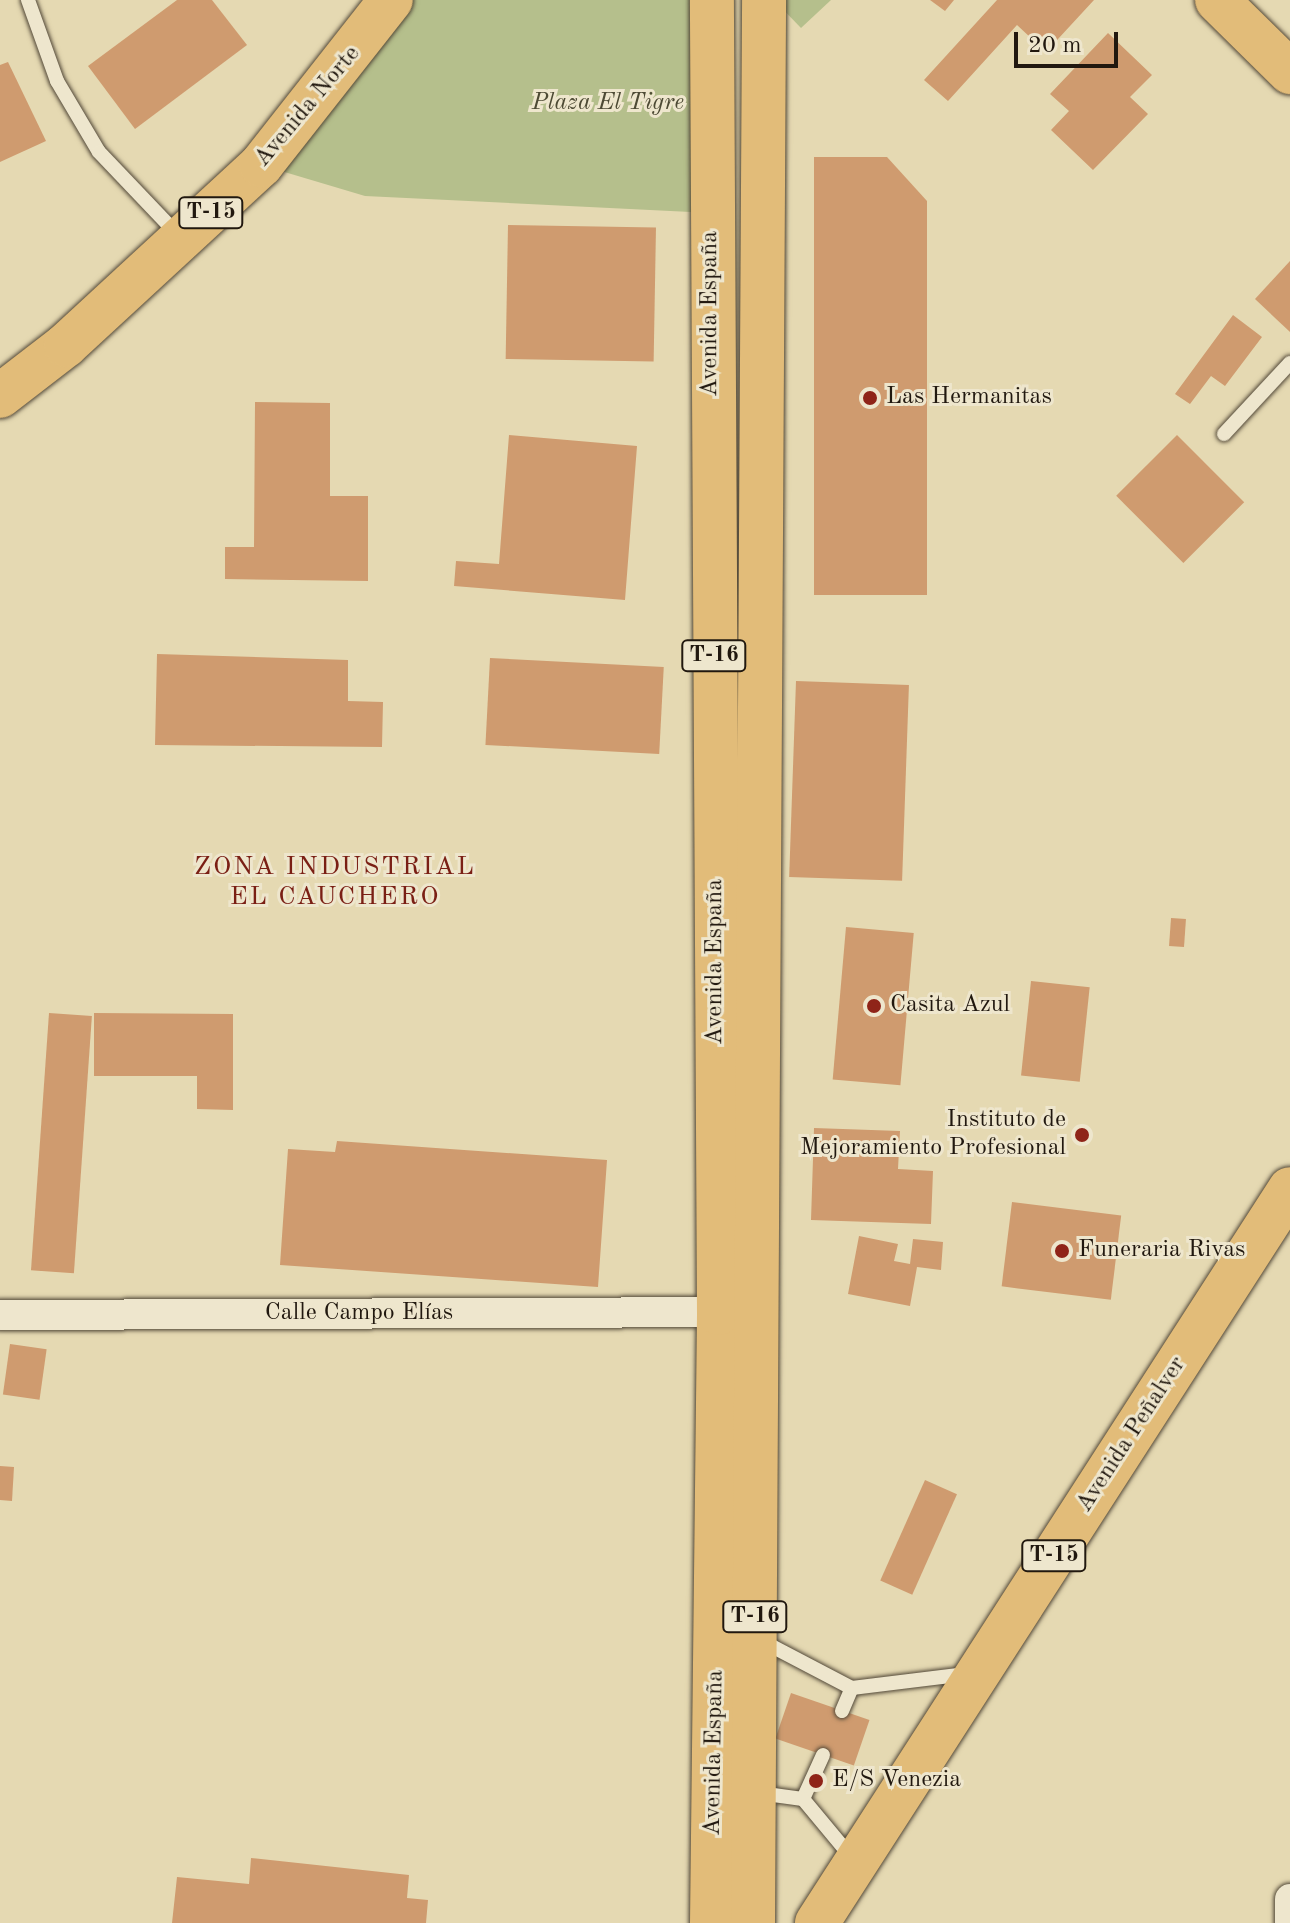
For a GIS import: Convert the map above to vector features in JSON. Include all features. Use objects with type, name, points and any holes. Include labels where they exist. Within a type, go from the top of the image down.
[{"type":"main road","name":"Avenida Norte","points":[[0,396],[183,240],[261,165],[391,0]]},
{"type":"main road","name":"Avenida España","points":[[712,0],[738,1312],[755,1637],[753,1923]]},
{"type":"main road","name":"Avenida España","points":[[712,1923],[738,1312],[764,0]]},
{"type":"main road","points":[[1217,0],[1290,72]]},
{"type":"main road","name":"Avenida Peñalver","points":[[817,1923],[1290,1189]]},
{"type":"street","name":"Calle Campo Elías","points":[[0,1315],[738,1312]]},
{"type":"street","points":[[1290,1899],[1290,1923]]},
{"type":"lane","points":[[28,0],[57,81],[99,152],[183,240]]},
{"type":"lane","points":[[1224,434],[1290,363]]},
{"type":"lane","points":[[755,1637],[852,1688],[978,1673]]},
{"type":"lane","points":[[842,1711],[852,1688]]},
{"type":"lane","points":[[803,1799],[823,1755]]},
{"type":"lane","points":[[754,1793],[803,1799],[856,1863]]},
{"type":"green space","name":"Plaza El Tigre","points":[[391,0],[712,0],[711,213],[365,196],[261,165]]},
{"type":"green space","points":[[774,0],[831,0],[801,28]]},
{"type":"building","points":[[177,0],[212,0],[247,45],[135,129],[88,66]]},
{"type":"building","points":[[930,0],[954,0],[945,11]]},
{"type":"building","points":[[997,0],[1094,0],[1046,52],[1017,25],[948,101],[924,80]]},
{"type":"building","points":[[1108,33],[1152,75],[1130,97],[1148,114],[1093,170],[1051,130],[1069,111],[1050,94]]},
{"type":"building","points":[[8,62],[46,141],[0,162],[0,65]]},
{"type":"building","name":"Las Hermanitas","points":[[814,157],[887,157],[927,201],[927,595],[814,595]]},
{"type":"building","points":[[508,225],[656,228],[654,362],[506,359]]},
{"type":"building","points":[[1290,261],[1290,332],[1255,299]]},
{"type":"building","points":[[1233,315],[1262,337],[1225,386],[1211,376],[1190,404],[1175,394]]},
{"type":"building","points":[[255,402],[330,403],[330,496],[368,496],[368,581],[225,579],[225,547],[254,547]]},
{"type":"building","points":[[509,435],[637,446],[625,600],[454,586],[456,561],[499,564]]},
{"type":"building","points":[[1177,435],[1244,502],[1183,563],[1116,496]]},
{"type":"building","points":[[157,654],[348,660],[348,701],[383,702],[382,747],[155,745]]},
{"type":"building","points":[[490,658],[664,667],[659,754],[485,745]]},
{"type":"building","points":[[796,681],[909,685],[902,881],[789,877]]},
{"type":"building","points":[[1171,918],[1186,919],[1184,947],[1169,946]]},
{"type":"building","name":"Casita Azul","points":[[846,927],[914,933],[900,1085],[833,1079]]},
{"type":"building","points":[[1031,981],[1090,987],[1080,1082],[1021,1075]]},
{"type":"building","points":[[49,1013],[92,1016],[74,1273],[31,1270]]},
{"type":"building","points":[[94,1013],[233,1014],[233,1110],[197,1109],[197,1076],[94,1076]]},
{"type":"building","points":[[814,1128],[900,1131],[898,1169],[933,1171],[931,1224],[811,1220]]},
{"type":"building","points":[[337,1141],[607,1160],[598,1287],[280,1265],[288,1149],[335,1152]]},
{"type":"building","name":"Funeraria Rivas","points":[[1012,1202],[1121,1215],[1111,1300],[1002,1286]]},
{"type":"building","points":[[859,1236],[898,1244],[894,1261],[910,1264],[913,1239],[943,1242],[941,1270],[917,1267],[910,1306],[848,1294]]},
{"type":"building","points":[[10,1344],[47,1349],[40,1400],[3,1395]]},
{"type":"building","points":[[0,1466],[14,1467],[12,1501],[0,1500]]},
{"type":"building","points":[[925,1480],[957,1494],[912,1595],[880,1580]]},
{"type":"building","points":[[791,1693],[869,1720],[854,1765],[775,1738]]},
{"type":"building","points":[[251,1858],[409,1875],[407,1898],[428,1900],[426,1923],[172,1923],[177,1877],[249,1884]]},
{"type":"place","name":"Las Hermanitas","points":[[870,398]]},
{"type":"place","name":"Casita Azul","points":[[874,1006]]},
{"type":"place","name":"Instituto de Mejoramiento Profesional","points":[[1082,1135]]},
{"type":"place","name":"Funeraria Rivas","points":[[1062,1251]]},
{"type":"place","name":"E/S Venezia","points":[[816,1781]]},
{"type":"district","name":"ZONA INDUSTRIAL EL CAUCHERO","points":[[335,883]]}]
